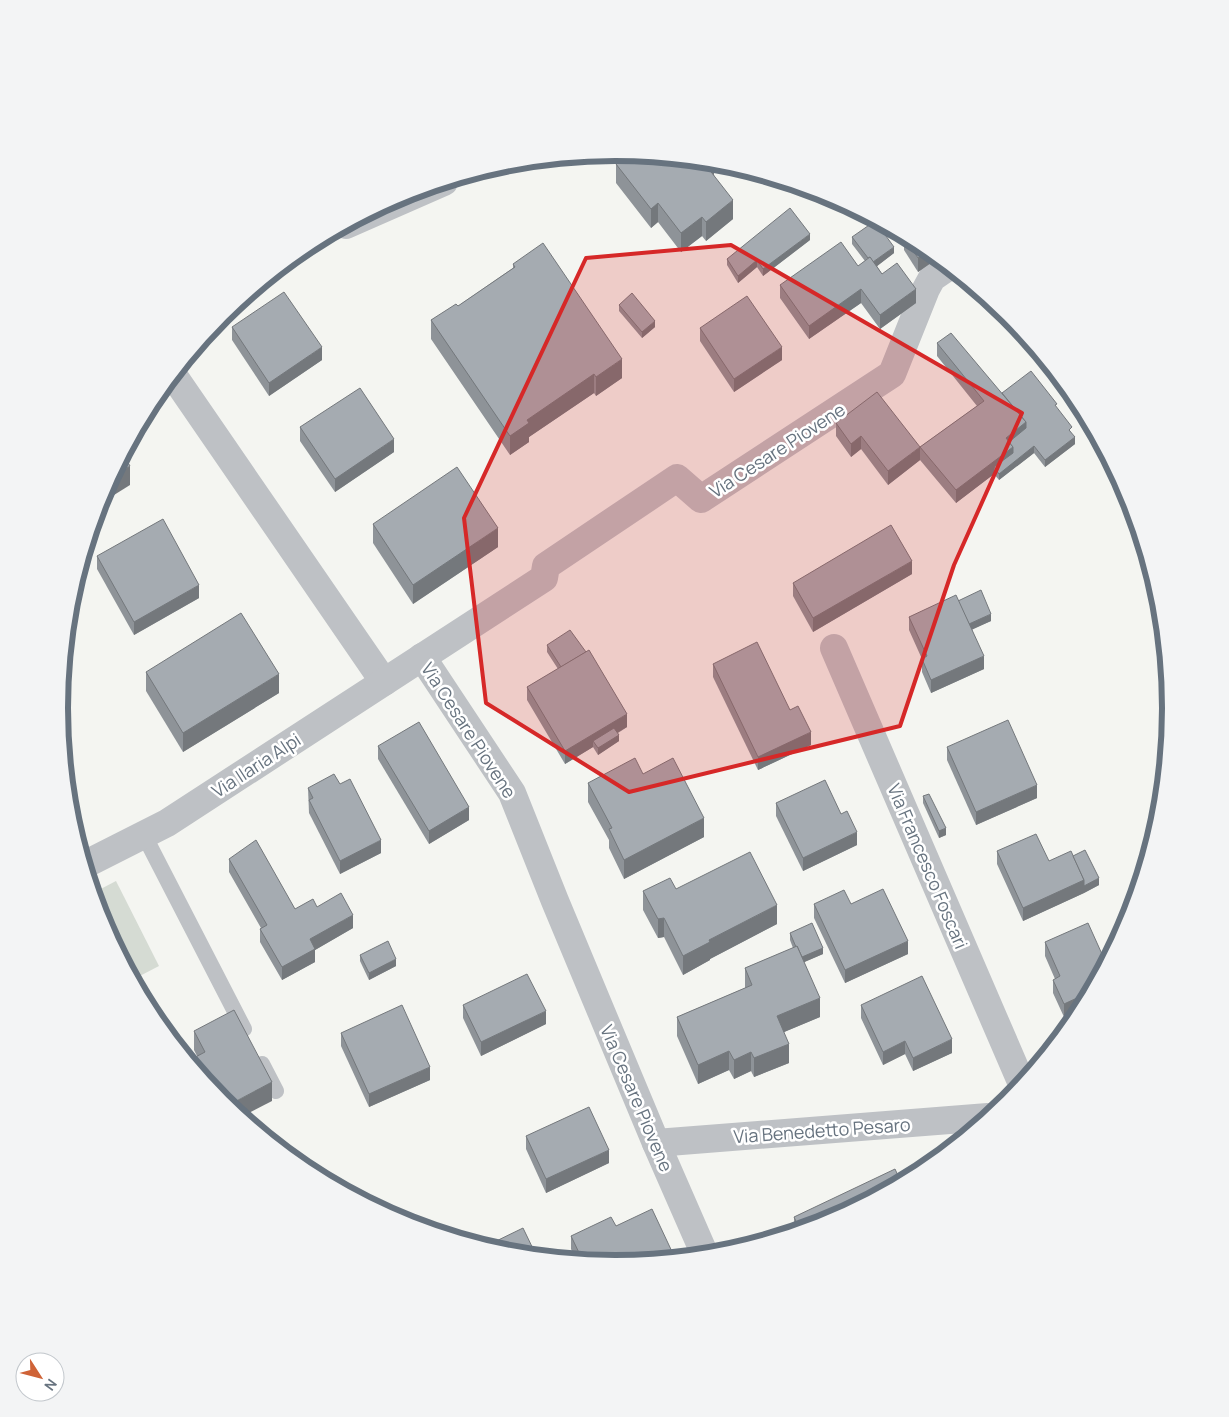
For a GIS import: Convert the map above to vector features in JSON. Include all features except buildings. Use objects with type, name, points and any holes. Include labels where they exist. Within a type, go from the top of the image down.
[{"type":"street","name":"Via Cesare Piovene","points":[[702,1248],[554,901],[512,793],[422,657],[544,578],[546,566],[677,478],[701,499],[892,374],[926,289],[932,278],[941,271]]},
{"type":"street","points":[[177,382],[384,682]]},
{"type":"street","name":"Via Francesco Foscari","points":[[834,648],[1019,1077]]},
{"type":"street","name":"Via Ilaria Alpi","points":[[90,862],[167,823],[422,657]]},
{"type":"street","name":"Via Benedetto Pesaro","points":[[656,1142],[977,1118]]},
{"type":"lane","points":[[144,835],[276,1091]]},
{"type":"highlighted area","points":[[731,245],[1022,413],[954,565],[900,726],[629,792],[486,703],[464,518],[586,258]]},
{"type":"shaded area","points":[[116,881],[159,966],[138,977],[109,918],[99,890]]}]
